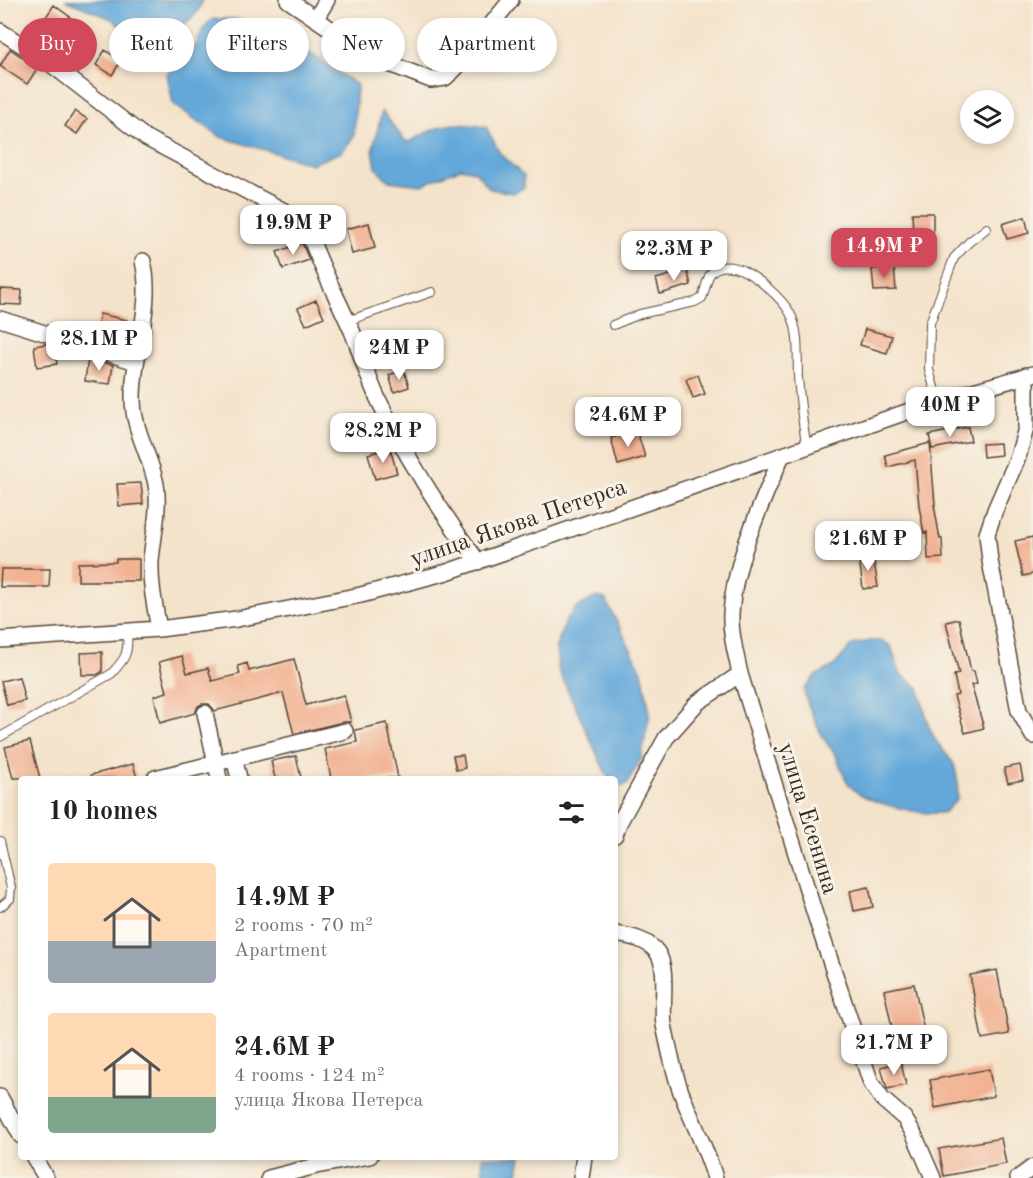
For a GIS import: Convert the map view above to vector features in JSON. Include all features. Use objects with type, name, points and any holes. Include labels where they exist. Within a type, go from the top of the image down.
[{"type":"street","points":[[288,0],[372,57],[431,80],[445,78],[455,69],[511,0]]},
{"type":"street","points":[[316,18],[327,0]]},
{"type":"street","points":[[1,34],[47,61],[146,138],[305,222],[315,253],[347,321],[366,373],[385,414],[419,476],[478,562]]},
{"type":"street","points":[[142,261],[147,281],[146,308],[136,362],[133,400],[135,421],[156,485],[157,502],[151,562],[152,597],[159,629]]},
{"type":"street","points":[[0,319],[136,362]]},
{"type":"street","points":[[1029,374],[1026,428],[1018,457],[987,534],[990,561],[1019,711],[1033,736]]},
{"type":"street","name":"улица Якова Петерса","points":[[0,640],[159,629],[237,619],[361,595],[478,562],[938,401],[1029,374]]},
{"type":"street","name":"улица Есенина","points":[[782,455],[748,539],[735,588],[731,614],[732,637],[740,674],[818,924],[871,1083],[882,1099],[904,1118],[913,1132],[933,1178]]},
{"type":"street","points":[[618,828],[666,738],[697,703],[740,674]]},
{"type":"street","points":[[205,714],[219,776]]},
{"type":"street","points":[[169,776],[216,762],[345,731]]},
{"type":"street","points":[[234,758],[238,776]]},
{"type":"street","points":[[618,935],[644,941],[657,952],[662,967],[663,1019],[670,1058],[681,1092],[710,1159],[714,1178]]},
{"type":"street","points":[[0,1096],[18,1130]]},
{"type":"street","points":[[35,1160],[46,1178]]},
{"type":"street","points":[[269,1178],[348,1160]]},
{"type":"street","points":[[581,1178],[583,1160]]},
{"type":"street","points":[[1018,1178],[1033,1167]]},
{"type":"lane","points":[[938,401],[929,370],[930,323],[954,258],[987,228]]},
{"type":"lane","points":[[613,325],[640,314],[695,302],[702,298],[710,274],[718,267],[739,268],[778,299],[790,313],[795,330],[802,419],[807,446]]},
{"type":"lane","points":[[347,321],[432,292]]},
{"type":"lane","points":[[0,737],[111,674],[124,661],[128,647],[127,632]]},
{"type":"lane","points":[[0,846],[11,888],[10,899],[0,907]]},
{"type":"water","points":[[65,0],[203,0],[191,18],[110,18]]},
{"type":"water","points":[[206,25],[206,72],[309,72],[309,53],[321,61],[321,72],[338,72],[357,85],[354,136],[342,152],[312,164],[221,137],[173,104],[167,74],[169,72],[194,72],[194,48]]},
{"type":"water","points":[[382,111],[404,140],[409,142],[446,125],[463,124],[486,127],[501,155],[524,176],[524,188],[513,193],[490,189],[475,171],[461,168],[421,185],[389,181],[376,168],[373,149]]},
{"type":"water","points":[[596,597],[605,599],[642,671],[650,713],[641,759],[627,784],[618,788],[618,776],[607,776],[558,669],[556,647],[566,620],[576,608]]},
{"type":"water","points":[[882,641],[891,646],[900,673],[919,688],[928,724],[936,741],[954,764],[958,782],[957,799],[945,812],[911,811],[897,808],[871,799],[853,789],[847,782],[835,753],[824,740],[812,714],[804,690],[815,676],[834,666],[852,645]]},
{"type":"water","points":[[482,1160],[520,1160],[517,1178],[483,1174]]},
{"type":"building","points":[[54,5],[70,17],[69,18],[45,18]]},
{"type":"building","points":[[10,49],[18,54],[18,72],[35,72],[27,84],[0,66]]},
{"type":"building","points":[[105,50],[109,53],[109,72],[114,72],[112,75],[97,66]]},
{"type":"building","points":[[75,111],[87,119],[77,134],[65,126]]},
{"type":"building","points":[[912,213],[933,213],[933,232],[913,232]]},
{"type":"building","points":[[1025,217],[1029,233],[1007,239],[1002,224]]},
{"type":"building","points":[[369,223],[375,248],[352,254],[346,229]]},
{"type":"building","points":[[302,243],[309,260],[283,269],[277,252]]},
{"type":"building","points":[[894,267],[896,290],[874,291],[872,269]]},
{"type":"building","points":[[687,270],[691,285],[660,294],[656,279]]},
{"type":"building","points":[[0,289],[22,290],[21,305],[0,304]]},
{"type":"building","points":[[316,300],[324,317],[306,325],[298,308]]},
{"type":"building","points":[[100,314],[127,320],[122,342],[95,336]]},
{"type":"building","points":[[865,329],[892,336],[887,353],[860,345]]},
{"type":"building","points":[[46,344],[54,346],[57,364],[37,367],[34,346]]},
{"type":"building","points":[[88,359],[113,365],[110,384],[85,381]]},
{"type":"building","points":[[404,370],[409,387],[394,392],[389,375]]},
{"type":"building","points":[[698,375],[705,394],[693,398],[686,379]]},
{"type":"building","points":[[968,427],[971,441],[932,449],[929,435]]},
{"type":"building","points":[[637,431],[645,457],[618,465],[611,438]]},
{"type":"building","points":[[930,443],[934,505],[940,539],[942,539],[943,558],[928,559],[927,532],[924,533],[919,506],[915,460],[888,467],[885,455]]},
{"type":"building","points":[[1000,443],[1001,455],[983,457],[982,444]]},
{"type":"building","points":[[390,448],[397,473],[375,479],[368,454]]},
{"type":"building","points":[[141,483],[143,504],[119,506],[117,484]]},
{"type":"building","points":[[1033,537],[1033,574],[1023,576],[1015,541]]},
{"type":"building","points":[[873,555],[878,587],[863,589],[859,558]]},
{"type":"building","points":[[116,559],[139,559],[139,581],[78,581],[78,563],[116,562]]},
{"type":"building","points":[[1,569],[50,569],[49,587],[0,587]]},
{"type":"building","points":[[959,619],[971,671],[974,671],[977,684],[971,685],[984,728],[965,733],[954,696],[958,695],[954,675],[959,674],[946,622]]},
{"type":"building","points":[[102,652],[102,672],[97,675],[82,675],[81,653]]},
{"type":"building","points":[[182,656],[187,673],[208,668],[212,681],[240,674],[238,666],[247,663],[249,671],[294,659],[306,705],[344,695],[351,722],[294,734],[283,693],[215,711],[209,704],[202,704],[198,706],[195,713],[160,723],[154,696],[167,692],[159,662]]},
{"type":"building","points":[[19,677],[25,701],[7,705],[1,681]]},
{"type":"building","points":[[387,723],[398,776],[331,776],[325,749],[357,742],[355,730]]},
{"type":"building","points":[[30,741],[39,776],[13,778],[5,747]]},
{"type":"building","points":[[463,755],[465,768],[456,770],[453,756]]},
{"type":"building","points":[[296,756],[301,776],[275,776],[271,761]]},
{"type":"building","points":[[133,764],[136,776],[91,776]]},
{"type":"building","points":[[1020,765],[1023,780],[1008,783],[1004,768]]},
{"type":"building","points":[[869,887],[873,907],[854,911],[850,891]]},
{"type":"building","points":[[997,970],[1009,1034],[982,1039],[970,975]]},
{"type":"building","points":[[914,984],[929,1053],[899,1060],[884,990]]},
{"type":"building","points":[[901,1062],[906,1085],[887,1089],[881,1067]]},
{"type":"building","points":[[989,1069],[994,1096],[935,1108],[930,1080]]},
{"type":"building","points":[[1001,1138],[1006,1164],[944,1176],[939,1149]]}]
